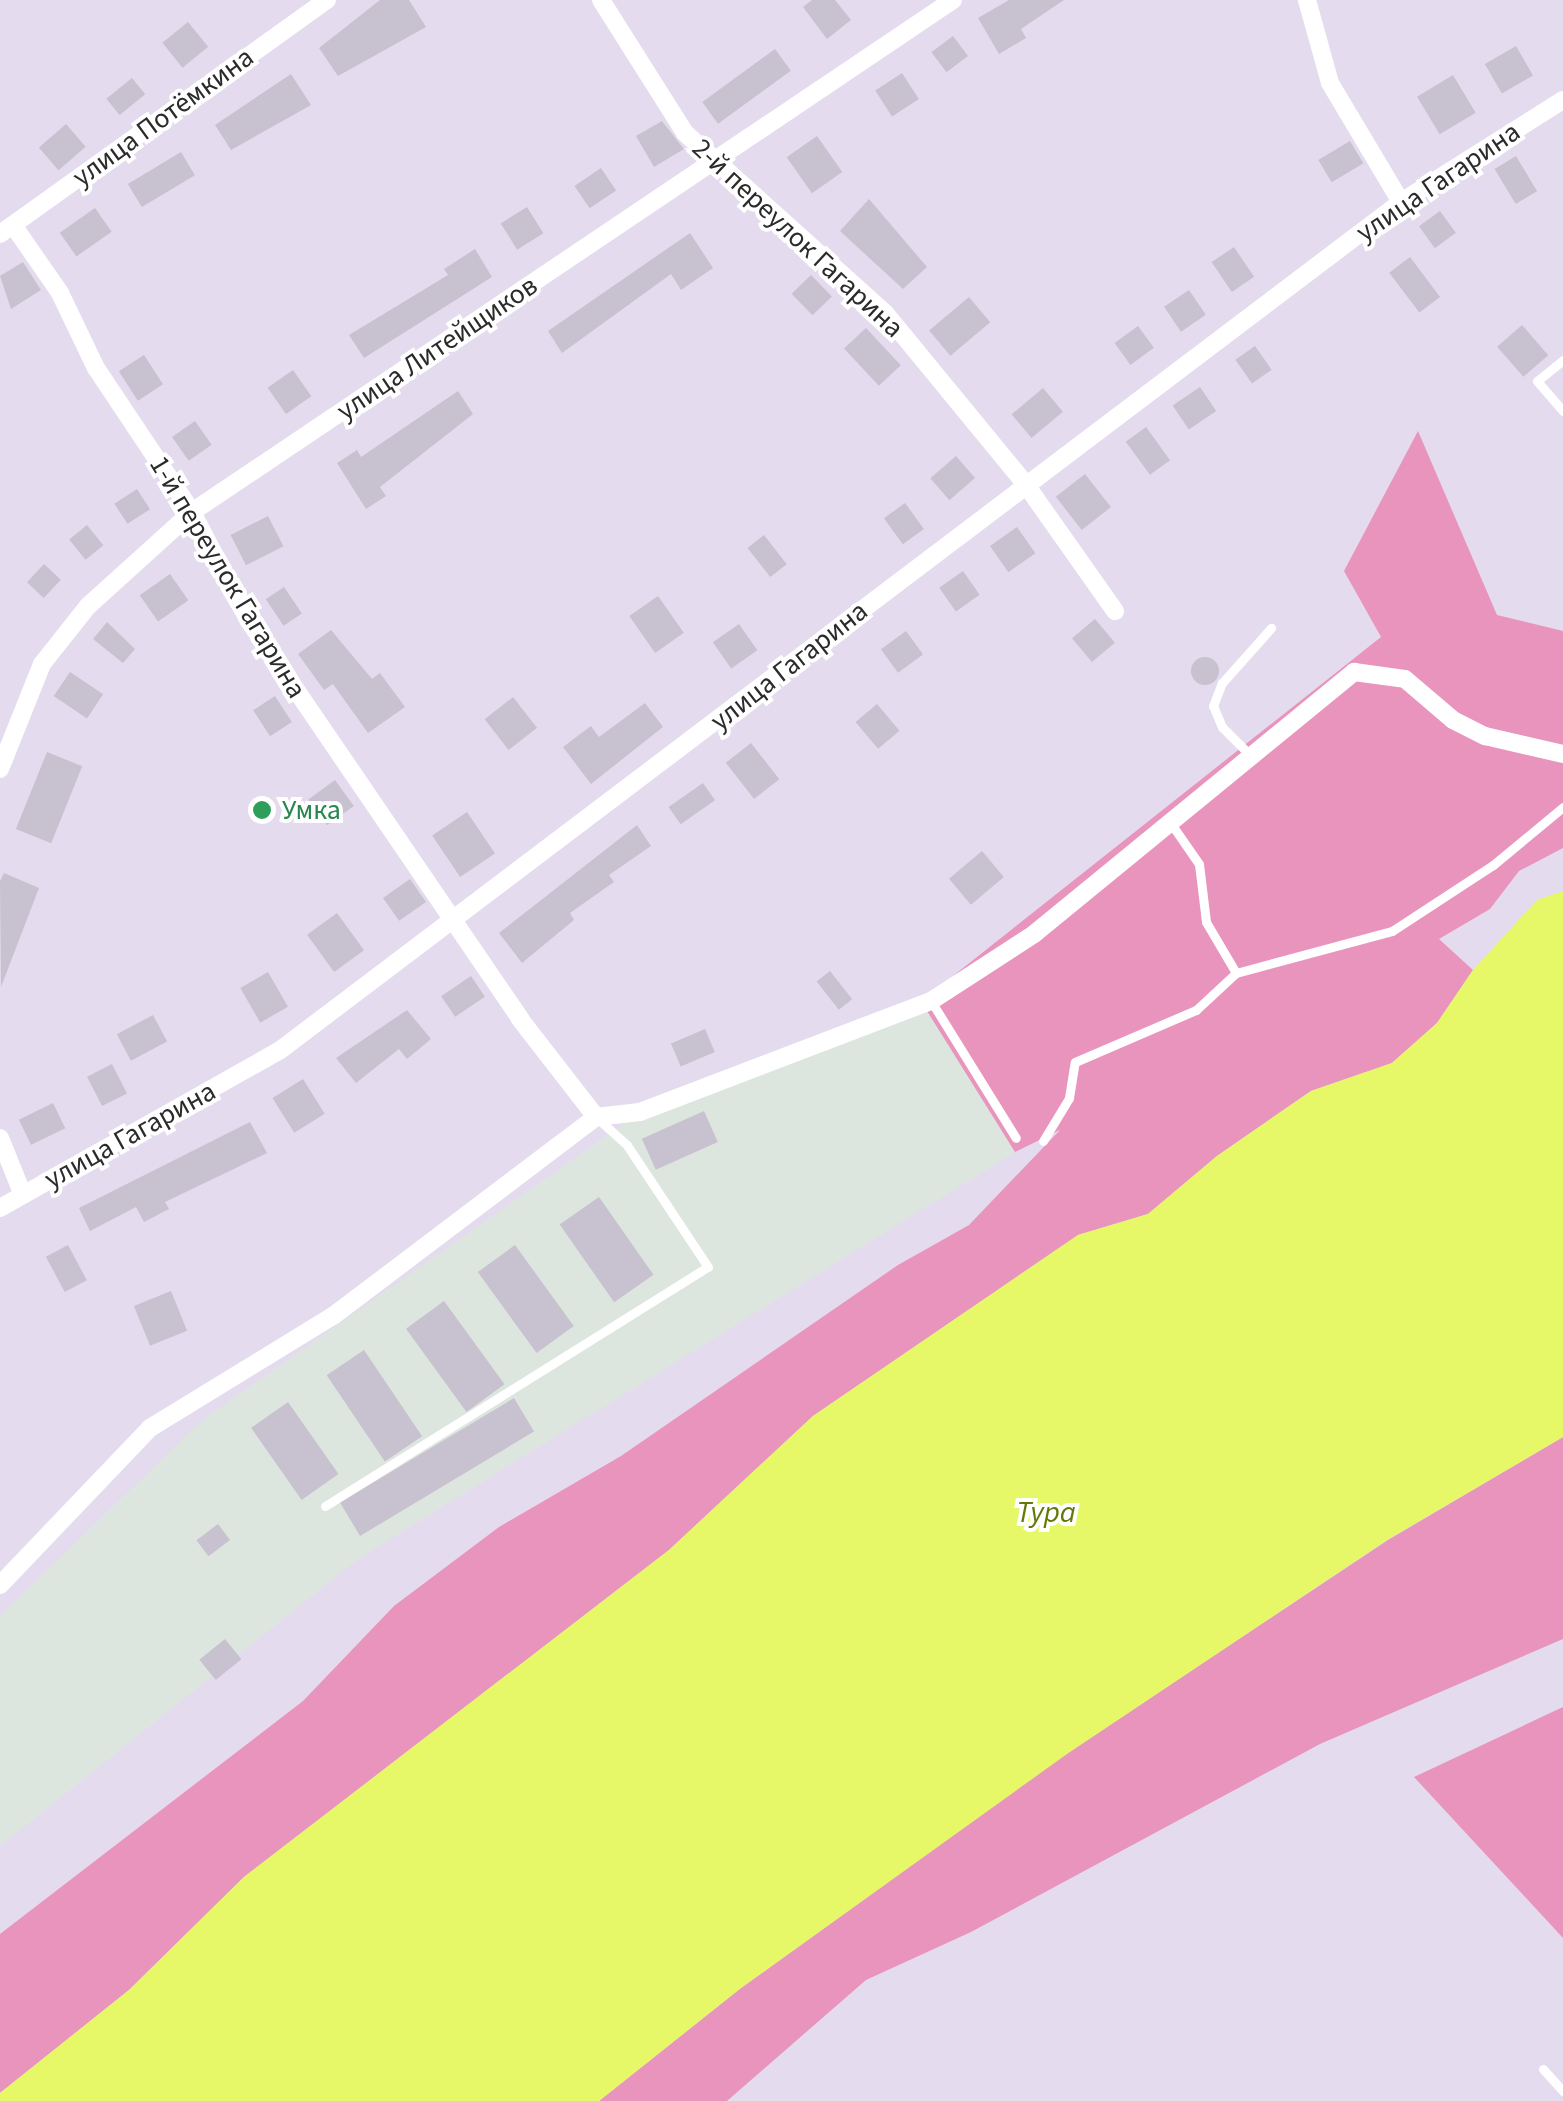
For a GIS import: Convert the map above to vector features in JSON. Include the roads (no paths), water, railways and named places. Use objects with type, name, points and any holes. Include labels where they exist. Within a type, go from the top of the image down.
[{"type":"street","name":"улица Потёмкина","points":[[6,230],[326,0]]},
{"type":"street","name":"2-й переулок Гагарина","points":[[601,0],[684,133],[885,313],[1024,482],[1116,611]]},
{"type":"street","name":"улица Литейщиков","points":[[0,769],[42,664],[88,606],[192,512],[953,0]]},
{"type":"street","points":[[1307,0],[1330,83],[1401,202]]},
{"type":"street","name":"улица Гагарина","points":[[0,1208],[279,1051],[451,918],[636,786],[1024,482],[1401,202],[1563,100]]},
{"type":"street","name":"1-й переулок Гагарина","points":[[6,230],[60,293],[96,368],[192,512],[249,621],[451,918],[596,1117]]},
{"type":"street","points":[[0,1585],[150,1428],[332,1316],[596,1117],[640,1112],[931,1001],[1034,934],[1172,825],[1354,672],[1405,678],[1453,720],[1485,736],[1563,754]]},
{"type":"street","points":[[0,1138],[23,1195]]},
{"type":"lane","points":[[1563,360],[1537,380],[1563,410]]},
{"type":"lane","points":[[1251,756],[1222,727],[1213,706],[1222,683],[1271,628]]},
{"type":"lane","points":[[1043,1141],[1069,1098],[1074,1062],[1196,1010],[1236,974],[1392,931],[1493,865],[1563,807]]},
{"type":"lane","points":[[1172,825],[1199,864],[1206,922],[1236,974]]},
{"type":"lane","points":[[931,1001],[1016,1138]]},
{"type":"lane","points":[[325,1506],[708,1266],[626,1144],[596,1117]]},
{"type":"lane","points":[[1543,2069],[1563,2091]]},
{"type":"water","name":"Тура","points":[[1563,891],[1563,1437],[1387,1540],[1067,1754],[741,1988],[599,2101],[0,2101],[0,2093],[129,1990],[244,1877],[669,1550],[813,1416],[1078,1235],[1148,1214],[1217,1156],[1311,1091],[1392,1063],[1437,1023],[1473,970],[1537,900]]},
{"type":"place","name":"Умка","points":[[262,810]]}]
